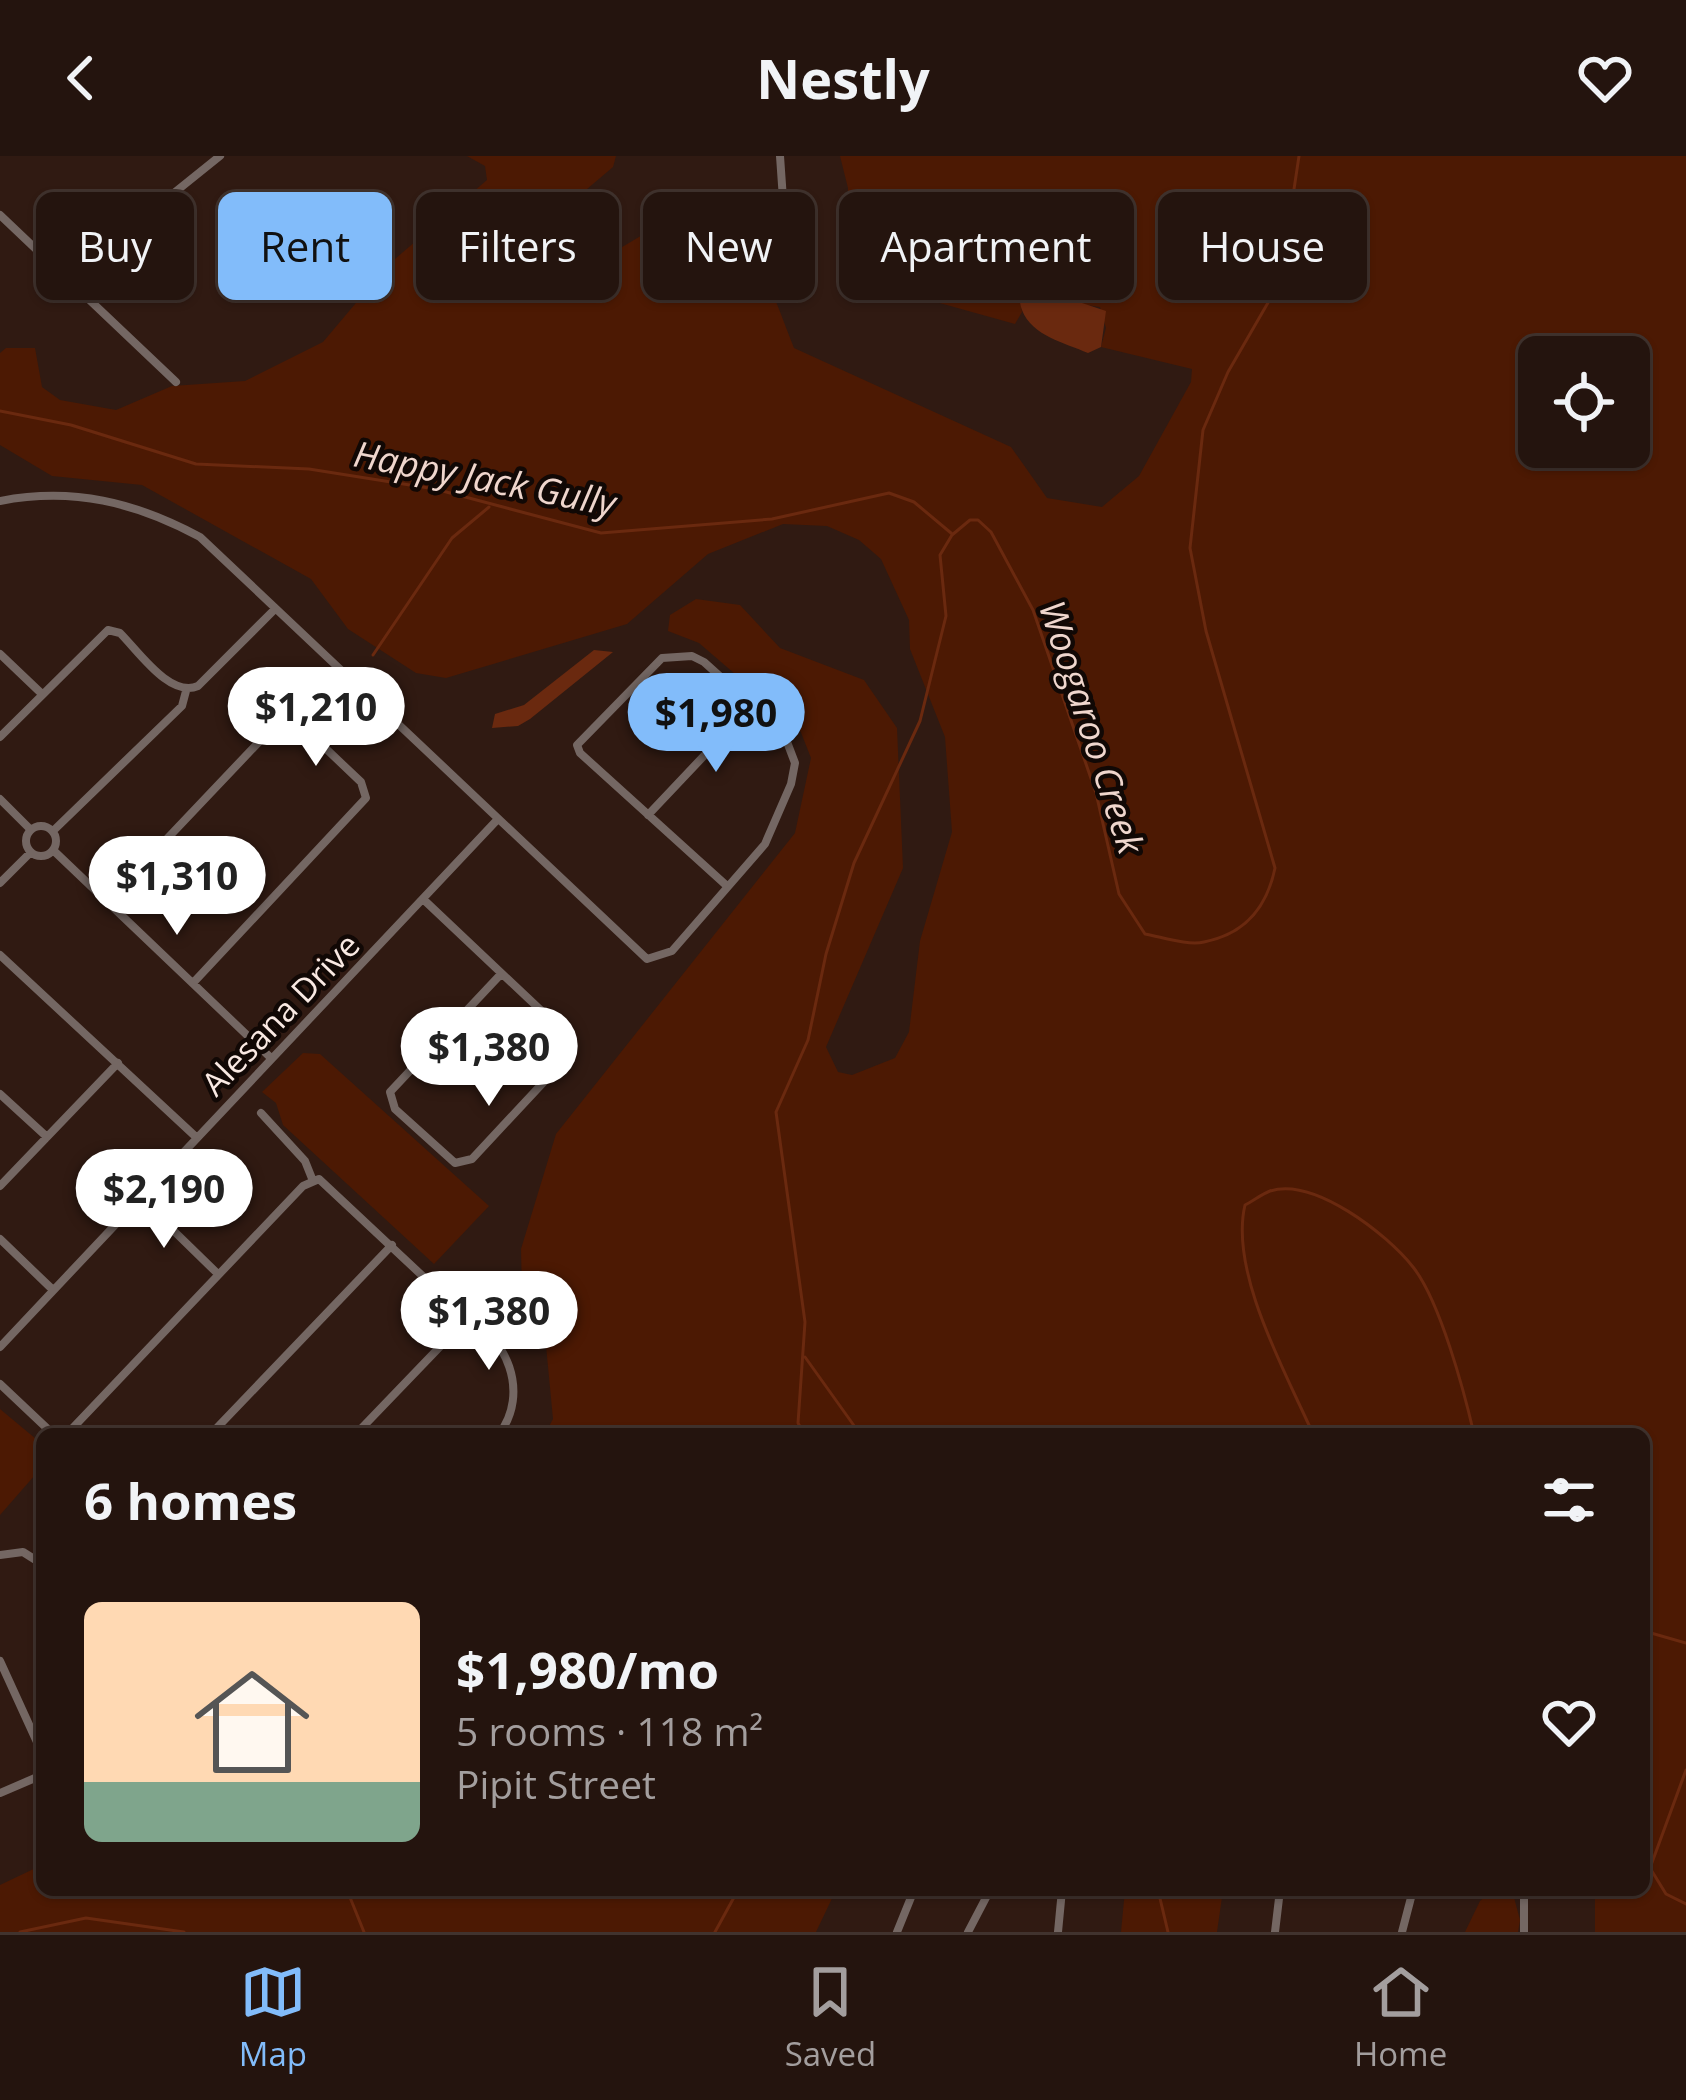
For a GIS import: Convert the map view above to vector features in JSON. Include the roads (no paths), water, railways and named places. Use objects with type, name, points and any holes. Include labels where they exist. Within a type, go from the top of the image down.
[{"type":"street","points":[[175,192],[220,156]]},
{"type":"street","points":[[780,156],[782,192]]},
{"type":"street","points":[[0,215],[36,249]]},
{"type":"street","points":[[89,300],[176,382]]},
{"type":"street","points":[[0,501],[54,494],[89,497],[170,520],[200,536],[636,952],[656,959],[672,951],[765,844],[795,763],[784,734],[704,662],[675,654],[650,666],[580,737],[580,752],[727,886]]},
{"type":"street","points":[[0,737],[112,629],[174,686],[187,691],[198,686],[274,609]]},
{"type":"street","points":[[0,654],[42,694]]},
{"type":"street","points":[[187,691],[182,706],[53,831],[53,850],[271,1058]]},
{"type":"street","points":[[648,814],[752,705]]},
{"type":"street","points":[[106,902],[275,725],[290,719],[301,724],[361,782],[367,798],[193,983]]},
{"type":"street","points":[[0,799],[30,830]]},
{"type":"street","name":"Alesana Drive","points":[[0,1347],[497,820]]},
{"type":"street","points":[[30,830],[45,826],[53,831]]},
{"type":"street","points":[[30,830],[26,844],[31,852],[40,856],[53,850]]},
{"type":"street","points":[[0,883],[31,852]]},
{"type":"street","points":[[423,899],[566,1034],[571,1051],[472,1159],[454,1163],[395,1109],[391,1092],[501,974]]},
{"type":"street","points":[[1,955],[196,1137]]},
{"type":"street","points":[[0,1186],[118,1063]]},
{"type":"street","points":[[0,1094],[46,1137]]},
{"type":"street","points":[[261,1113],[305,1161],[313,1180]]},
{"type":"street","points":[[73,1428],[313,1180],[326,1181],[456,1305],[461,1317],[456,1330],[362,1428]]},
{"type":"street","points":[[139,1197],[218,1274]]},
{"type":"street","points":[[0,1239],[52,1288]]},
{"type":"street","points":[[217,1428],[392,1245]]},
{"type":"street","points":[[461,1317],[473,1321],[494,1342],[515,1381],[514,1404],[503,1428]]},
{"type":"street","points":[[0,1384],[47,1428]]},
{"type":"street","points":[[0,1555],[23,1552],[36,1560]]},
{"type":"street","points":[[0,1661],[36,1740]]},
{"type":"street","points":[[0,1793],[36,1778]]},
{"type":"street","points":[[897,1932],[912,1896]]},
{"type":"street","points":[[968,1932],[987,1896]]},
{"type":"street","points":[[1058,1932],[1062,1896]]},
{"type":"street","points":[[1275,1932],[1279,1896]]},
{"type":"street","points":[[1402,1932],[1411,1896]]},
{"type":"street","points":[[1524,1896],[1528,1920],[1524,1932]]},
{"type":"waterway","name":"Woogaroo Creek","points":[[801,1428],[805,1322],[776,1112],[808,1040],[826,954],[854,863],[920,721],[946,616],[940,555],[952,535],[970,520],[978,520],[991,532],[1033,610],[1096,793],[1119,894],[1145,934],[1190,943],[1219,938],[1252,917],[1266,895],[1275,868],[1206,631],[1190,548],[1203,430],[1228,372],[1280,282],[1299,156]]},
{"type":"waterway","name":"Happy Jack Gully","points":[[0,411],[71,425],[196,464],[309,469],[435,489],[601,533],[772,519],[889,493],[914,502],[951,533]]},
{"type":"waterway","points":[[373,655],[452,538],[489,507]]},
{"type":"waterway","points":[[1310,1428],[1263,1322],[1245,1260],[1245,1205],[1270,1191],[1288,1189],[1328,1200],[1386,1239],[1413,1267],[1442,1323],[1472,1428]]},
{"type":"waterway","points":[[805,1357],[856,1428]]},
{"type":"waterway","points":[[1650,1633],[1686,1643]]},
{"type":"waterway","points":[[1686,1770],[1650,1868],[1666,1894],[1686,1904]]},
{"type":"waterway","points":[[349,1896],[364,1932]]},
{"type":"waterway","name":"Woogaroo Creek","points":[[715,1932],[735,1896]]},
{"type":"waterway","points":[[1159,1896],[1168,1932]]},
{"type":"waterway","points":[[20,1932],[86,1918],[184,1932]]}]
